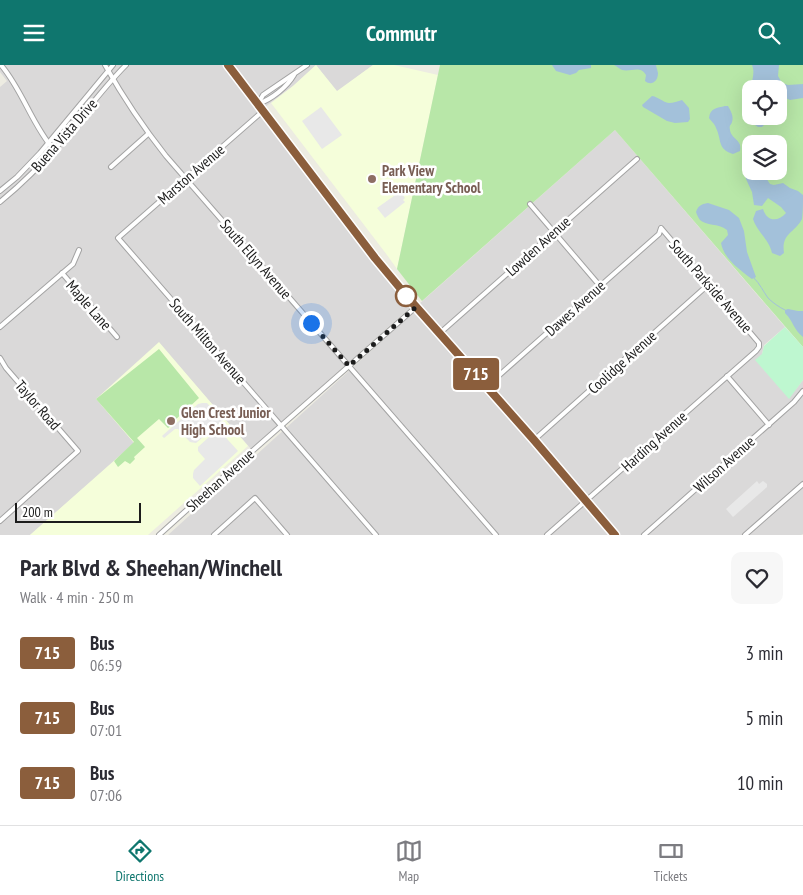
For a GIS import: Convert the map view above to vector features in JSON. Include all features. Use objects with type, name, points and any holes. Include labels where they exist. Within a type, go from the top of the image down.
[{"type":"street","points":[[1,65],[20,91],[42,136],[54,150]]},
{"type":"street","name":"South Ellyn Avenue","points":[[105,65],[148,135],[496,535]]},
{"type":"street","name":"Buena Vista Drive","points":[[0,191],[31,163],[113,65]]},
{"type":"street","name":"Buena Vista Drive","points":[[0,202],[54,150],[112,79],[126,65]]},
{"type":"street","points":[[228,65],[375,258],[615,535]]},
{"type":"street","points":[[258,104],[263,95],[308,65]]},
{"type":"street","name":"Marston Avenue","points":[[118,238],[263,111]]},
{"type":"street","points":[[111,167],[148,135]]},
{"type":"street","name":"Lowden Avenue","points":[[440,333],[637,159]]},
{"type":"street","points":[[530,204],[600,286]]},
{"type":"street","name":"South Parkside Avenue","points":[[661,228],[757,339],[759,345]]},
{"type":"street","name":"Dawes Avenue","points":[[487,386],[659,234],[661,228]]},
{"type":"street","name":"South Milton Avenue","points":[[118,238],[376,535]]},
{"type":"street","points":[[0,327],[73,264],[79,251]]},
{"type":"street","name":"Maple Lane","points":[[62,273],[117,337]]},
{"type":"street","name":"Coolidge Avenue","points":[[534,440],[709,284]]},
{"type":"street","name":"Sheehan Avenue","points":[[159,535],[416,307]]},
{"type":"street","name":"Harding Avenue","points":[[547,535],[756,351],[759,345]]},
{"type":"street","name":"Taylor Road","points":[[0,358],[6,368],[78,451],[0,521]]},
{"type":"street","points":[[727,376],[769,425]]},
{"type":"street","name":"Wilson Avenue","points":[[644,535],[769,425],[803,391]]},
{"type":"street","points":[[745,535],[803,484]]},
{"type":"street","points":[[214,535],[255,498],[286,535]]},
{"type":"shaded area","points":[[0,65],[223,65],[385,276],[411,307],[251,449],[159,343],[135,443],[30,535],[0,535],[0,87],[7,81],[0,72]]},
{"type":"shaded area","points":[[233,65],[316,65],[293,86],[265,107]]},
{"type":"shaded area","points":[[316,65],[373,65],[337,92]]},
{"type":"shaded area","name":"Park View Elementary School","points":[[316,65],[337,91],[373,65],[394,65],[438,75],[397,269],[271,103]]},
{"type":"shaded area","points":[[321,107],[342,135],[322,149],[302,121]]},
{"type":"shaded area","points":[[615,130],[785,327],[764,345],[762,354],[789,398],[803,380],[803,534],[801,535],[618,535],[539,440],[418,305]]},
{"type":"shaded area","points":[[398,193],[402,194],[405,202],[385,218],[377,208]]},
{"type":"shaded area","points":[[416,310],[582,501],[544,535],[168,535]]},
{"type":"shaded area","points":[[785,327],[803,347],[803,380],[789,399],[755,360],[762,354],[764,346]]},
{"type":"shaded area","name":"Glen Crest Junior High School","points":[[159,342],[248,446],[148,535],[30,535],[134,443],[96,399]]},
{"type":"shaded area","points":[[207,403],[223,420],[196,443],[190,442],[178,429],[175,429],[164,438],[162,436],[198,404]]},
{"type":"shaded area","points":[[218,429],[238,451],[200,486],[193,478],[194,470],[205,459],[198,451],[198,447]]},
{"type":"shaded area","points":[[757,481],[759,484],[763,481],[767,484],[767,487],[733,517],[726,509]]},
{"type":"shaded area","points":[[585,505],[610,535],[551,535]]},
{"type":"green space","points":[[440,65],[803,65],[803,347],[615,130],[422,301],[397,269]]},
{"type":"green space","points":[[159,349],[199,398],[171,422],[172,425],[168,428],[159,419],[137,438],[145,447],[134,457],[135,459],[130,464],[125,461],[118,467],[114,461],[134,442],[96,399]]},
{"type":"water","points":[[552,65],[591,65],[591,68],[579,70],[570,75],[556,71]]},
{"type":"water","points":[[614,65],[656,65],[658,76],[655,81],[650,83],[645,81],[646,75],[641,70],[622,70]]},
{"type":"water","points":[[752,65],[779,65],[778,76],[780,80],[753,80]]},
{"type":"water","points":[[803,84],[803,98],[787,99],[787,85]]},
{"type":"water","points":[[652,96],[669,103],[682,100],[689,108],[690,119],[688,122],[675,123],[667,121],[643,107],[642,105]]},
{"type":"water","points":[[728,106],[733,120],[730,127],[732,136],[740,144],[740,151],[733,154],[722,147],[715,127],[709,118],[712,110]]},
{"type":"water","points":[[746,180],[767,180],[770,184],[774,185],[783,183],[803,195],[802,219],[787,237],[784,253],[780,256],[772,253],[753,219],[756,211],[763,209],[767,216],[773,219],[780,218],[786,213],[768,198],[762,206],[754,205],[752,192]]},
{"type":"water","points":[[708,203],[729,210],[739,218],[744,231],[747,252],[756,277],[752,279],[747,276],[725,254],[721,243],[728,235],[727,230],[720,226],[705,223],[699,219],[696,212],[698,208]]},
{"type":"water","points":[[785,310],[803,311],[803,337],[785,313]]},
{"type":"waterway","points":[[754,278],[768,298],[785,310]]},
{"type":"bus line","name":"715","points":[[228,65],[375,258],[615,535]]},
{"type":"place","name":"Park View Elementary School","points":[[372,179]]},
{"type":"place","name":"Glen Crest Junior High School","points":[[171,421]]},
{"type":"route","points":[[311,323],[349,366],[416,307],[406,296]]}]
